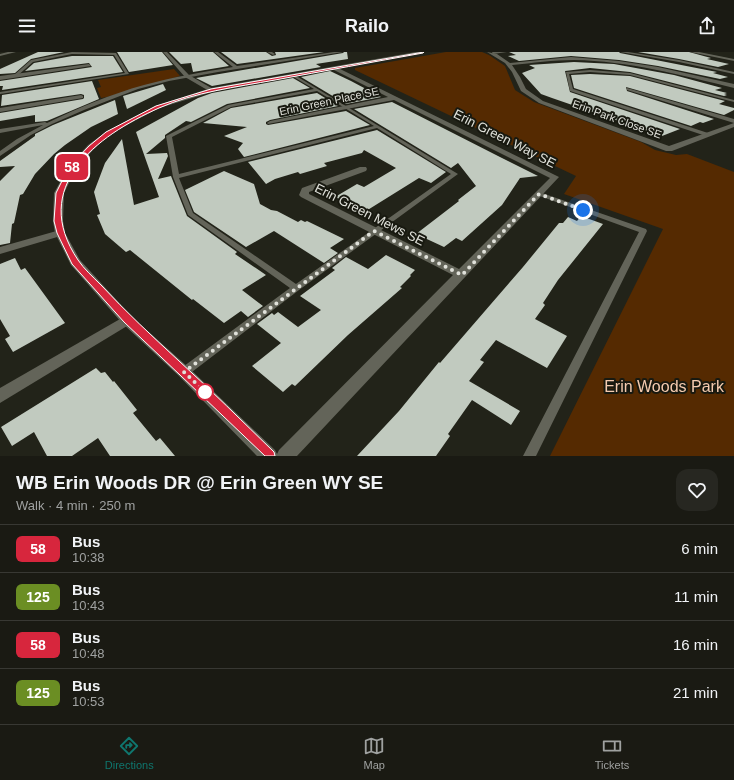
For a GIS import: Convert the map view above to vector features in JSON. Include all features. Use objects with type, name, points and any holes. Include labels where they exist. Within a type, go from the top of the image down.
[{"type":"street","points":[[0,55],[14,52]]},
{"type":"street","points":[[164,52],[187,76],[211,90]]},
{"type":"street","points":[[376,54],[398,56],[423,52]]},
{"type":"street","points":[[692,52],[734,60]]},
{"type":"street","name":"Erin Park Close SE","points":[[491,53],[510,64],[519,77],[523,90],[541,102],[669,149],[706,134],[734,125]]},
{"type":"street","points":[[269,456],[184,372],[128,320],[75,262],[60,233],[58,221],[59,193],[72,168],[91,147],[108,133],[132,119],[163,105],[211,90],[334,68],[387,55]]},
{"type":"street","points":[[510,64],[561,60],[600,60],[663,69],[734,86]]},
{"type":"street","points":[[0,78],[89,65]]},
{"type":"street","name":"Erin Green Way SE","points":[[285,456],[556,178],[334,68]]},
{"type":"street","points":[[629,89],[734,121]]},
{"type":"street","points":[[0,110],[81,97]]},
{"type":"street","name":"Erin Green Place SE","points":[[270,123],[393,98]]},
{"type":"street","name":"Erin Green Mews SE","points":[[363,169],[305,190],[304,195],[462,275]]},
{"type":"street","points":[[0,251],[60,233]]},
{"type":"street","points":[[0,396],[128,320]]},
{"type":"lane","points":[[216,52],[237,68]]},
{"type":"lane","points":[[319,52],[325,55]]},
{"type":"lane","points":[[0,154],[14,143],[50,122],[116,95],[187,76],[341,52]]},
{"type":"lane","points":[[491,53],[505,52]]},
{"type":"lane","points":[[622,52],[664,58],[734,73]]},
{"type":"lane","points":[[0,93],[126,74],[115,54],[72,53],[32,61],[15,76]]},
{"type":"lane","points":[[706,134],[571,90],[567,74],[590,71],[630,74],[734,101]]},
{"type":"lane","points":[[184,372],[374,231],[456,174],[345,108],[293,75]]},
{"type":"lane","points":[[296,288],[190,214],[176,176],[169,136],[230,106],[317,90]]},
{"type":"lane","points":[[0,131],[50,122]]},
{"type":"lane","points":[[176,176],[377,127]]},
{"type":"lane","points":[[529,456],[643,231],[539,194]]},
{"type":"green space","name":"Erin Woods Park","points":[[446,52],[482,52],[505,66],[515,90],[534,102],[641,142],[655,150],[676,155],[687,154],[734,172],[734,456],[550,456],[663,229],[564,194],[576,176],[355,70],[355,68]]},
{"type":"green space","points":[[174,69],[180,76],[107,97],[101,98],[97,88],[101,87],[98,80]]},
{"type":"building","points":[[38,52],[64,52],[31,59],[15,73],[0,74],[0,69]]},
{"type":"building","points":[[117,52],[162,52],[173,65],[129,72]]},
{"type":"building","points":[[169,52],[213,52],[229,66],[193,72],[191,63],[181,64]]},
{"type":"building","points":[[221,52],[266,52],[272,56],[276,55],[275,52],[324,52],[237,64]]},
{"type":"building","points":[[347,52],[348,59],[316,64],[321,67],[212,86],[196,78],[343,53]]},
{"type":"building","points":[[509,52],[619,52],[717,72],[713,73],[728,77],[720,79],[658,66],[619,60],[571,56],[519,61],[508,56],[516,55]]},
{"type":"building","points":[[638,52],[689,52],[711,58],[707,59],[729,64],[718,67]]},
{"type":"building","points":[[72,56],[113,56],[123,72],[2,90],[3,86],[0,86],[0,81],[92,67],[89,63],[25,71],[34,63]]},
{"type":"building","points":[[574,62],[614,64],[674,75],[722,88],[715,90],[727,93],[724,94],[727,95],[724,96],[630,72],[590,68],[565,71],[570,92],[680,129],[662,136],[541,94],[522,73],[535,68],[529,65]]},
{"type":"building","points":[[330,71],[381,97],[346,104],[301,77]]},
{"type":"building","points":[[590,74],[630,76],[725,101],[719,104],[734,108],[734,110],[724,115],[626,87],[627,91],[714,119],[703,123],[700,122],[691,126],[574,88],[571,75]]},
{"type":"building","points":[[293,78],[310,88],[227,104],[191,122],[186,121],[165,135],[165,138],[146,154],[167,153],[168,156],[158,179],[171,176],[187,216],[237,252],[235,254],[266,275],[242,290],[263,306],[248,317],[241,311],[224,323],[193,299],[192,300],[130,250],[126,252],[105,234],[97,215],[100,214],[94,192],[105,163],[122,139],[134,205],[159,197],[136,132],[198,98],[212,93]]},
{"type":"building","points":[[92,81],[99,99],[47,121],[35,122],[35,115],[0,121],[0,113],[84,98],[84,95],[81,94],[1,106],[2,95]]},
{"type":"building","points":[[163,84],[166,90],[127,109],[123,96]]},
{"type":"building","points":[[317,93],[338,106],[270,120],[266,122],[266,124],[268,125],[346,111],[370,125],[244,157],[238,149],[243,143],[224,136],[247,127],[203,123],[231,108]]},
{"type":"building","points":[[115,100],[118,114],[91,127],[65,145],[35,174],[23,194],[20,195],[14,223],[12,224],[10,243],[0,245],[0,181],[15,166],[0,167],[0,161],[35,136],[35,134],[53,125]]},
{"type":"building","points":[[392,102],[538,176],[520,178],[502,205],[462,241],[456,238],[444,247],[416,234],[476,186],[458,163],[451,168],[354,109]]},
{"type":"building","points":[[377,130],[446,172],[431,183],[419,178],[366,211],[335,197],[357,184],[364,187],[396,168],[364,150],[362,153],[324,163],[327,166],[300,174],[298,172],[275,179],[266,184],[248,162]]},
{"type":"building","points":[[224,171],[254,184],[260,204],[298,222],[301,220],[305,222],[307,221],[344,239],[330,248],[338,253],[324,263],[274,231],[246,247],[194,212],[185,190]]},
{"type":"building","points":[[581,216],[603,224],[558,280],[543,303],[545,305],[535,319],[567,336],[547,368],[496,340],[480,360],[484,362],[469,381],[520,411],[511,425],[472,400],[448,434],[450,436],[436,456],[357,456],[399,411],[439,362],[440,363],[523,267],[559,223],[563,223],[568,217],[577,221]]},
{"type":"building","points":[[386,255],[415,270],[400,287],[402,288],[348,335],[295,386],[292,384],[283,392],[252,366],[281,343],[257,324],[272,313],[274,315],[278,312],[298,327],[321,310],[300,296],[335,270],[332,268],[346,257],[368,269]]},
{"type":"building","points":[[15,258],[21,270],[25,268],[65,323],[13,352],[5,339],[10,336],[0,319],[0,264]]},
{"type":"building","points":[[96,368],[101,373],[105,372],[113,382],[114,381],[137,410],[133,413],[156,441],[160,438],[175,456],[110,456],[98,438],[72,456],[47,456],[34,432],[12,446],[1,427]]},
{"type":"bus line","name":"58","points":[[269,456],[184,372],[128,320],[75,262],[60,233],[58,221],[59,193],[72,168],[91,147],[108,133],[132,119],[158,107],[211,90],[249,82],[423,52]]},
{"type":"route","points":[[205,392],[184,372],[374,231],[462,275],[539,194],[583,210]]}]
